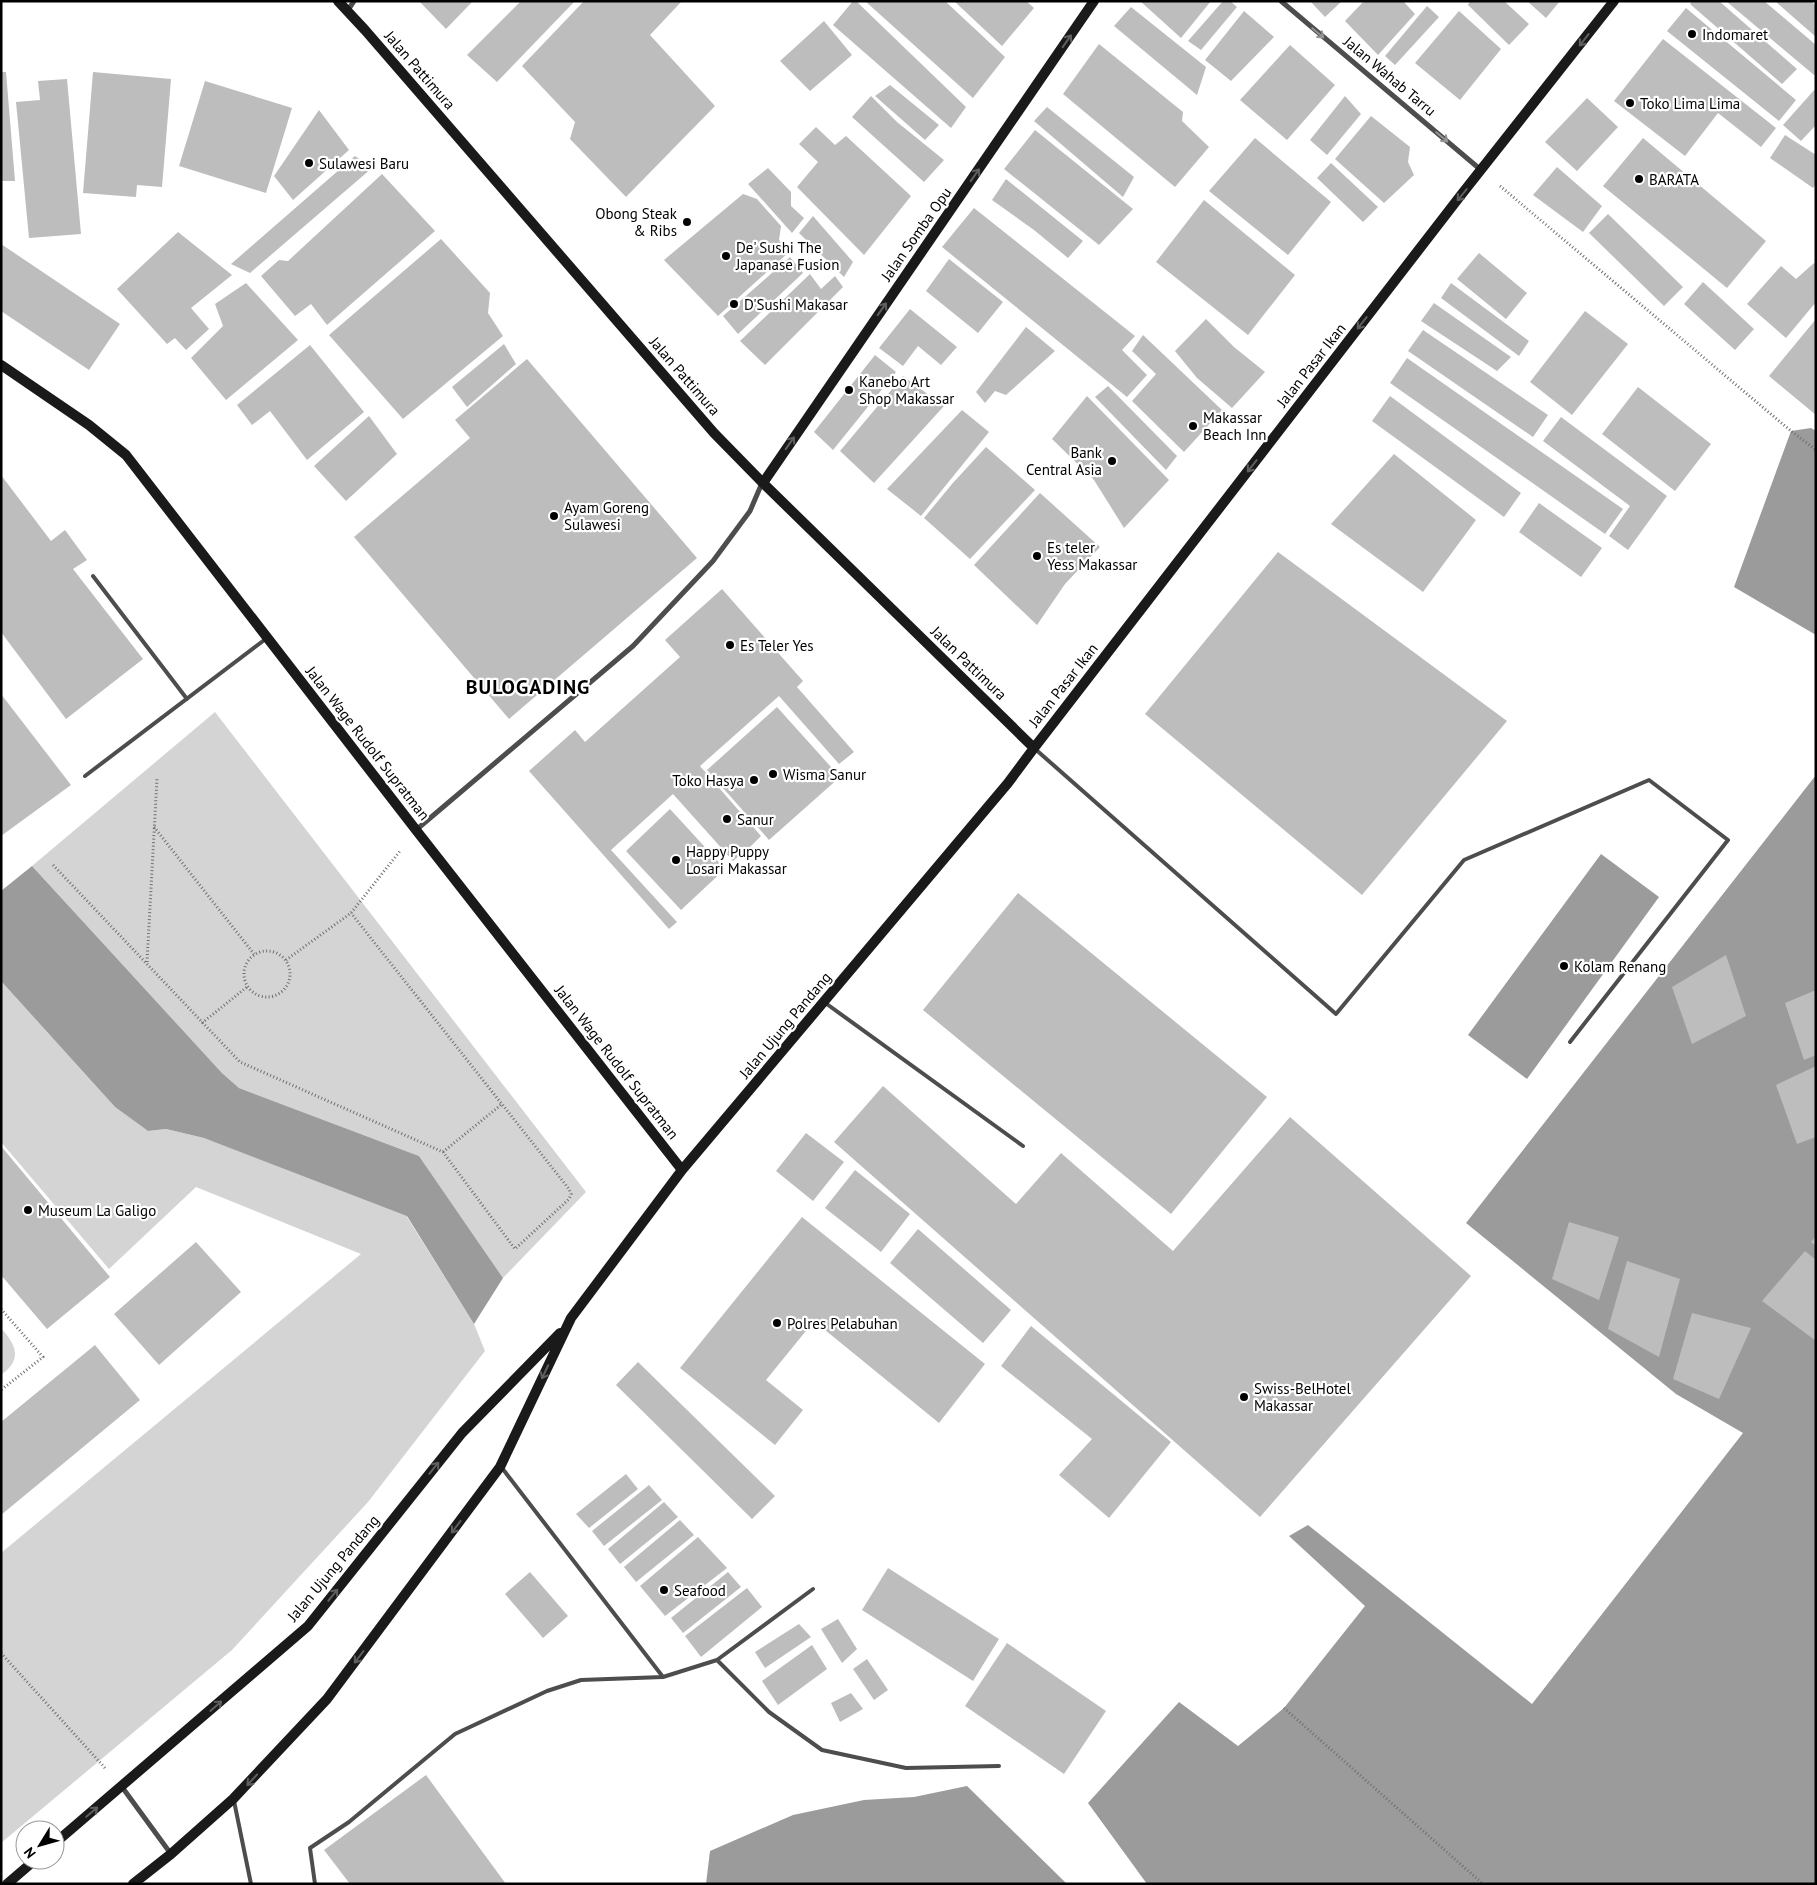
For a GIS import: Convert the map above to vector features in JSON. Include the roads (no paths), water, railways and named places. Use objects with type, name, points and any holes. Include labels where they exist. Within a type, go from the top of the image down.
[{"type":"main road","name":"Jalan Pattimura","points":[[338,1],[351,6],[714,433],[762,483],[1034,748]]},
{"type":"main road","name":"Jalan Somba Opu","points":[[762,483],[1094,1]]},
{"type":"main road","name":"Jalan Pasar Ikan","points":[[1034,748],[1449,211],[1614,1]]},
{"type":"main road","name":"Jalan Wage Rudolf Supratman","points":[[1,365],[89,425],[126,455],[682,1170]]},
{"type":"main road","name":"Jalan Ujung Pandang","points":[[65,1835],[308,1626],[462,1433],[566,1327],[682,1170],[1008,783],[1034,748]]},
{"type":"main road","name":"Jalan Ujung Pandang","points":[[133,1884],[171,1854],[234,1799],[327,1699],[500,1467],[566,1327]]},
{"type":"main road","points":[[6,1884],[23,1870]]},
{"type":"street","name":"Jalan Wahab Tarru","points":[[1281,1],[1482,171]]},
{"type":"street","points":[[416,830],[633,646],[713,561],[750,511],[762,483]]},
{"type":"street","points":[[122,1787],[171,1854]]},
{"type":"lane","points":[[93,576],[187,699]]},
{"type":"lane","points":[[86,776],[267,638]]},
{"type":"lane","points":[[1034,748],[1336,1014],[1464,860],[1649,780],[1728,840],[1570,1042]]},
{"type":"lane","points":[[824,1002],[1022,1146]]},
{"type":"lane","points":[[500,1467],[663,1677]]},
{"type":"lane","points":[[315,1884],[310,1848],[349,1822],[455,1734],[547,1691],[572,1683],[602,1678],[663,1677],[717,1660],[814,1589]]},
{"type":"lane","points":[[717,1660],[769,1712],[822,1750],[906,1768],[999,1766]]},
{"type":"lane","points":[[234,1799],[251,1884]]},
{"type":"place","name":"Indomaret","points":[[1692,34]]},
{"type":"place","name":"Toko Lima Lima","points":[[1630,103]]},
{"type":"place","name":"Sulawesi Baru","points":[[309,163]]},
{"type":"place","name":"BARATA","points":[[1639,179]]},
{"type":"place","name":"Obong Steak & Ribs","points":[[687,222]]},
{"type":"place","name":"De' Sushi The Japanase Fusion","points":[[726,256]]},
{"type":"place","name":"D'Sushi Makasar","points":[[734,304]]},
{"type":"place","name":"Kanebo Art Shop Makassar","points":[[849,390]]},
{"type":"place","name":"Makassar Beach Inn","points":[[1193,426]]},
{"type":"place","name":"Bank Central Asia","points":[[1112,461]]},
{"type":"place","name":"Ayam Goreng Sulawesi","points":[[554,516]]},
{"type":"place","name":"Es teler Yess Makassar","points":[[1037,556]]},
{"type":"place","name":"Es Teler Yes","points":[[730,645]]},
{"type":"place","name":"Wisma Sanur","points":[[773,774]]},
{"type":"place","name":"Toko Hasya","points":[[754,780]]},
{"type":"place","name":"Sanur","points":[[727,819]]},
{"type":"place","name":"Happy Puppy Losari Makassar","points":[[676,860]]},
{"type":"place","name":"Kolam Renang","points":[[1564,966]]},
{"type":"place","name":"Museum La Galigo","points":[[28,1210]]},
{"type":"place","name":"Polres Pelabuhan","points":[[777,1323]]},
{"type":"place","name":"Swiss-BelHotel Makassar","points":[[1244,1397]]},
{"type":"place","name":"Seafood","points":[[664,1590]]},
{"type":"district","name":"BULOGADING","points":[[528,687]]}]
